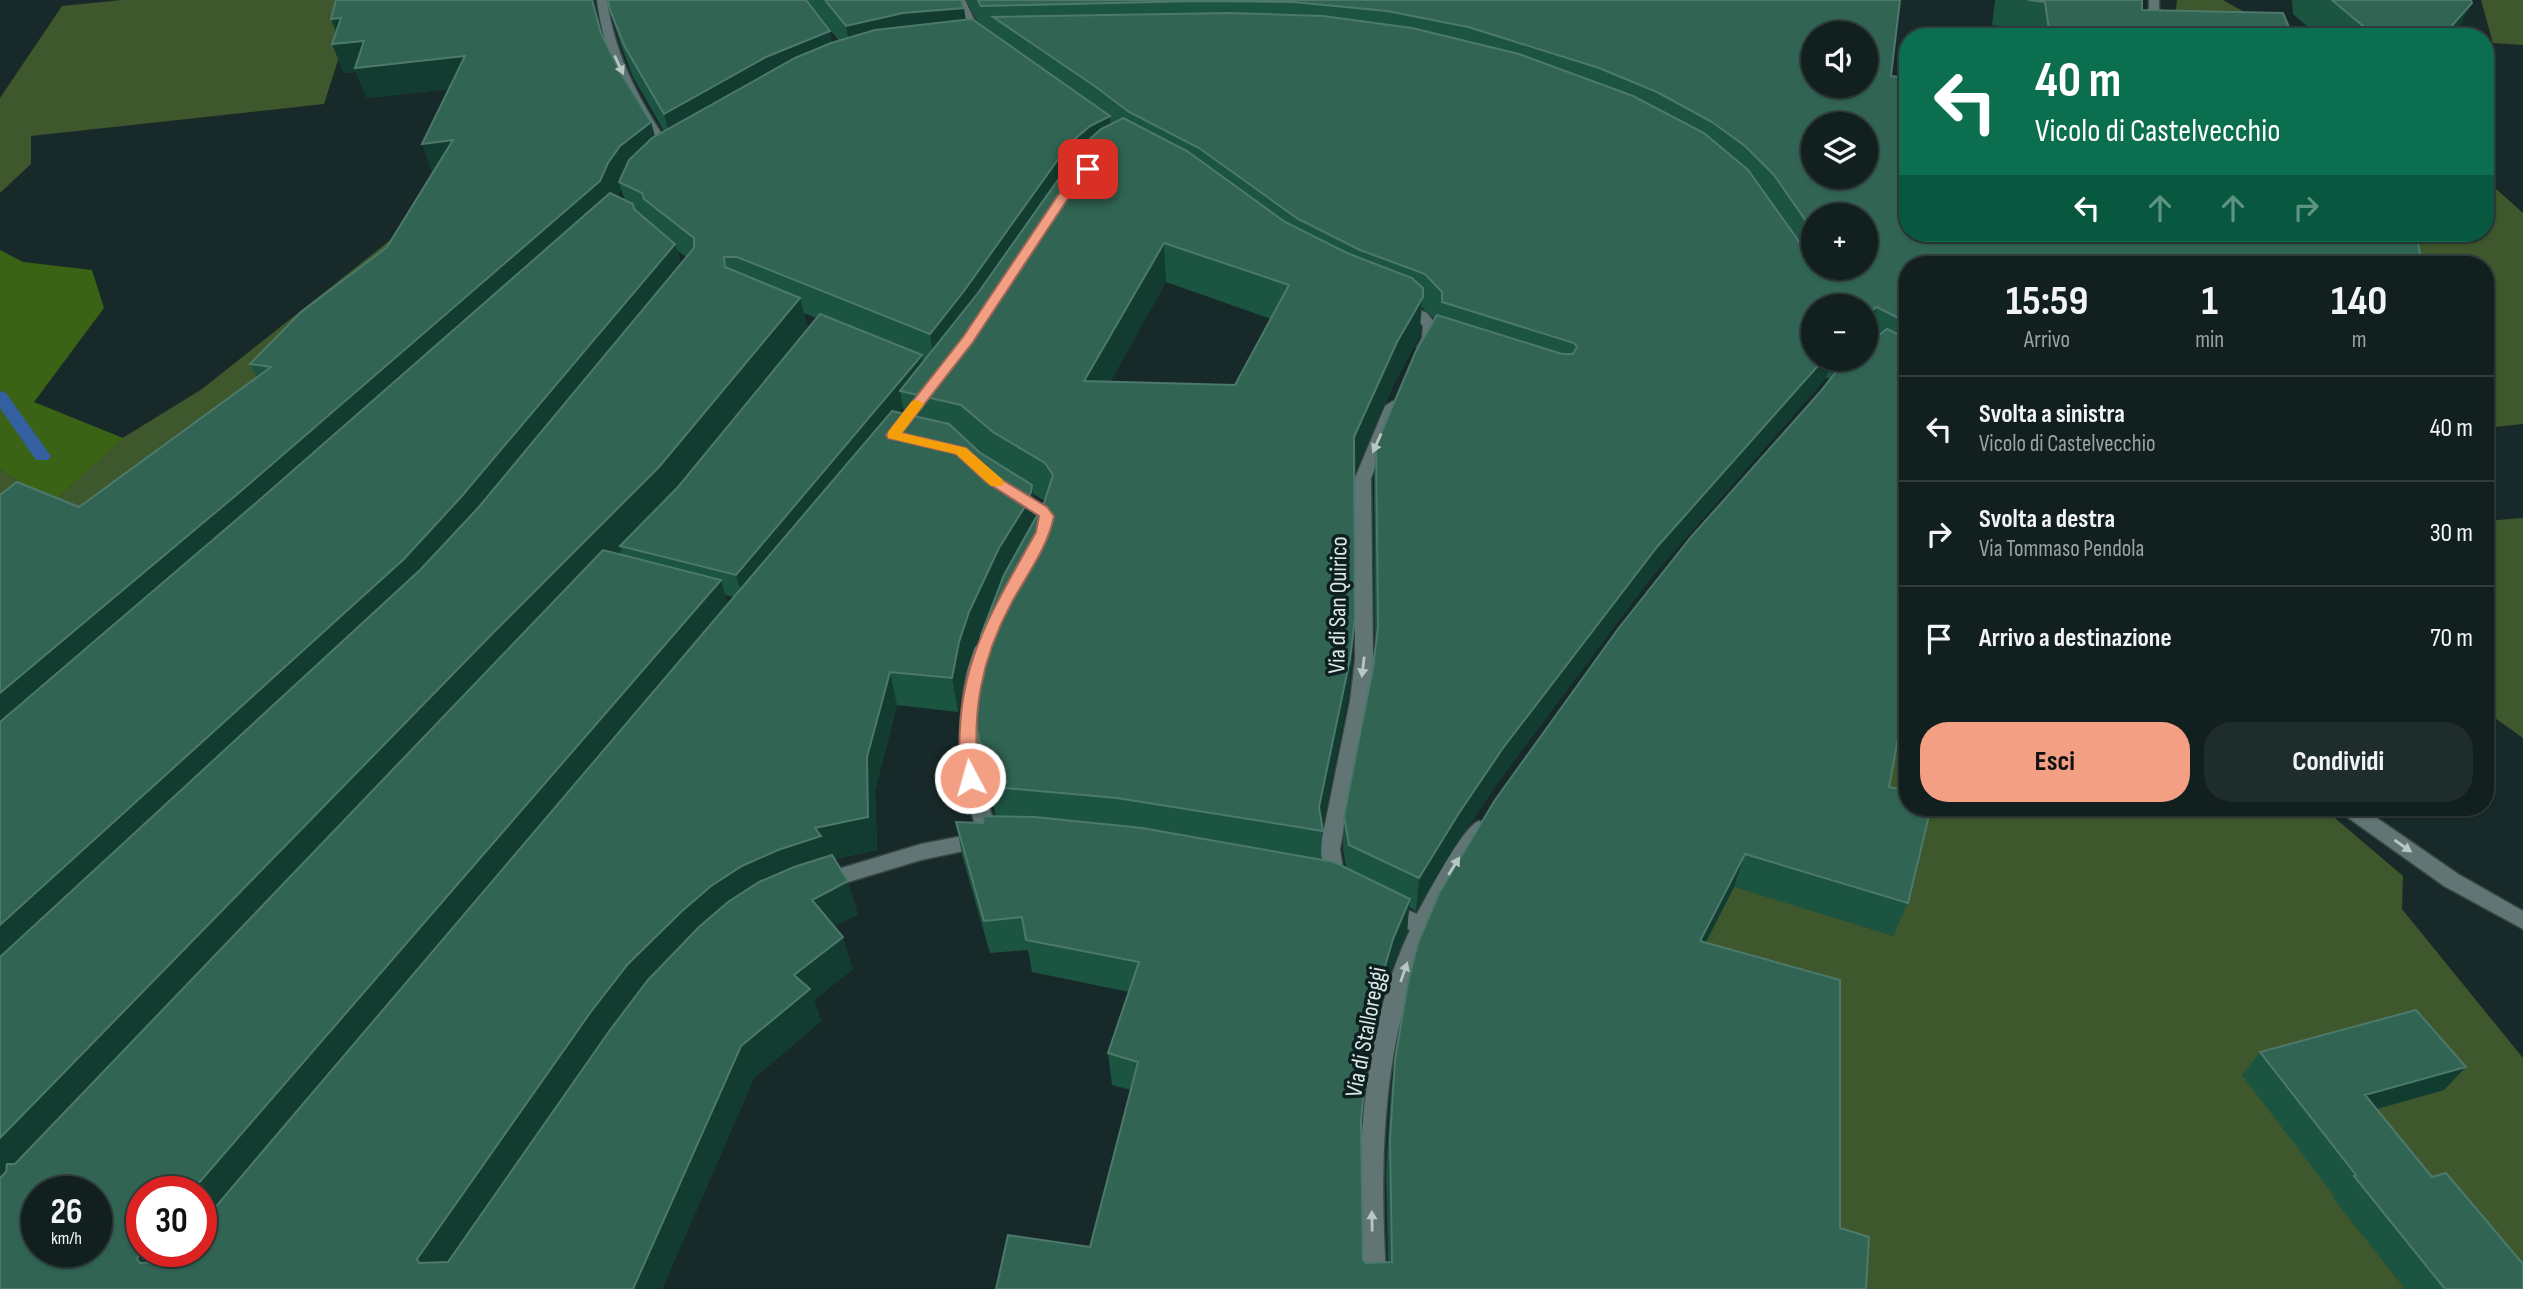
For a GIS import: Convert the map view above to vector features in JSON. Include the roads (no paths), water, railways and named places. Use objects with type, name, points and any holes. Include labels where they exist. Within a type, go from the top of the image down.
[{"type":"street","points":[[601,0],[606,30],[617,63],[646,120],[671,155]]},
{"type":"street","points":[[960,0],[982,44]]},
{"type":"street","points":[[2154,0],[2154,28]]},
{"type":"street","points":[[1390,302],[1422,316],[1430,326],[1435,340],[1416,360]]},
{"type":"street","name":"Via di San Quirico","points":[[1310,880],[1341,888],[1331,862],[1332,835],[1359,701],[1364,660],[1363,478],[1398,395]]},
{"type":"street","points":[[797,891],[921,852],[999,839],[976,806],[966,740],[972,683],[990,630]]},
{"type":"street","points":[[2360,816],[2451,880],[2523,921]]},
{"type":"street","name":"Via di Stalloreggi","points":[[1375,1289],[1372,1209],[1377,1110],[1395,997],[1439,890],[1486,819]]},
{"type":"street","points":[[1369,901],[1422,926]]},
{"type":"waterway","points":[[0,396],[42,456]]}]
